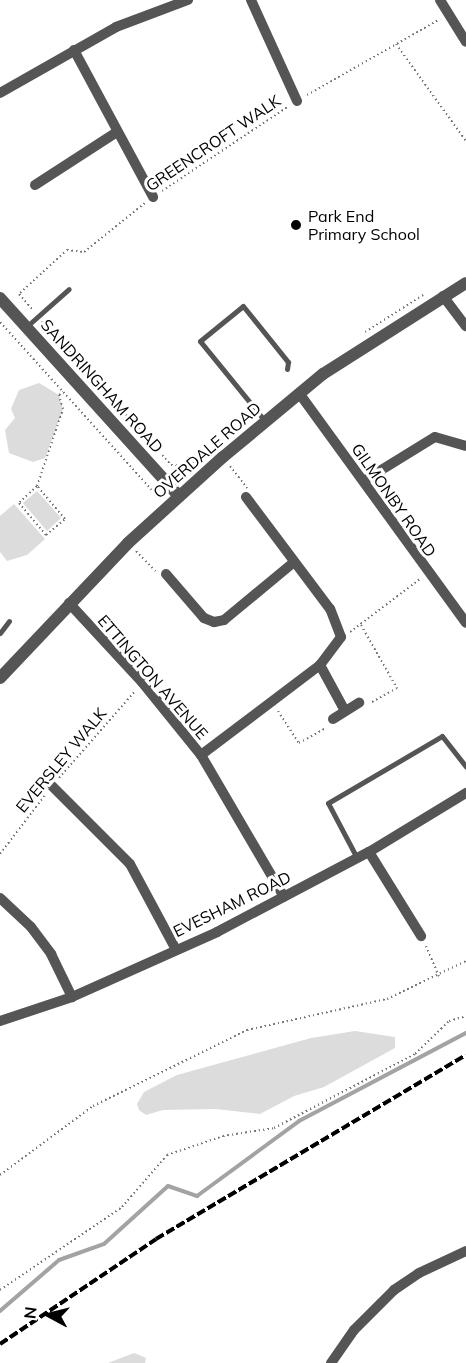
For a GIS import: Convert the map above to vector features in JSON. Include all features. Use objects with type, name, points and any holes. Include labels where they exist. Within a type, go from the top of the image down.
[{"type":"street","points":[[0,93],[116,27],[188,0]]},
{"type":"street","points":[[251,0],[297,101]]},
{"type":"street","points":[[440,0],[447,15],[466,42]]},
{"type":"street","points":[[74,50],[153,197]]},
{"type":"street","points":[[35,186],[117,132]]},
{"type":"street","name":"OVERDALE ROAD","points":[[0,678],[128,543],[265,421],[299,393],[466,283]]},
{"type":"street","points":[[443,296],[466,326]]},
{"type":"street","name":"SANDRINGHAM ROAD","points":[[3,302],[179,496]]},
{"type":"street","name":"GILMONBY ROAD","points":[[299,393],[364,480],[427,574],[466,623]]},
{"type":"street","points":[[364,480],[435,437],[466,446]]},
{"type":"street","points":[[201,755],[320,665],[337,647],[340,628],[330,609],[293,563],[246,497]]},
{"type":"street","points":[[166,574],[204,618],[214,622],[224,620],[293,563]]},
{"type":"street","name":"ETTINGTON AVENUE","points":[[69,603],[142,682],[201,755],[284,897]]},
{"type":"street","points":[[320,665],[345,711]]},
{"type":"street","points":[[333,719],[359,703]]},
{"type":"street","points":[[52,786],[130,864],[175,948]]},
{"type":"street","name":"EVESHAM ROAD","points":[[0,1021],[72,997],[284,897],[369,852],[466,793]]},
{"type":"street","points":[[369,852],[422,936]]},
{"type":"street","points":[[0,898],[31,927],[51,954],[72,997]]},
{"type":"street","points":[[331,1363],[354,1330],[394,1290],[418,1273],[466,1251]]},
{"type":"lane","points":[[26,327],[69,289]]},
{"type":"lane","points":[[265,421],[200,341],[243,306],[288,362],[288,369]]},
{"type":"lane","points":[[0,633],[9,621]]},
{"type":"lane","points":[[357,858],[328,802],[442,736],[466,767]]},
{"type":"path","name":"GREENCROFT WALK","points":[[3,302],[67,250],[84,252],[153,197],[297,101],[447,15]]},
{"type":"path","points":[[396,44],[466,141]]},
{"type":"path","points":[[0,322],[167,507]]},
{"type":"path","points":[[37,486],[65,519],[46,535],[19,503],[37,486],[63,409],[59,395],[63,392]]},
{"type":"path","points":[[223,457],[247,487],[246,497]]},
{"type":"path","points":[[128,543],[158,573],[166,574]]},
{"type":"path","points":[[346,636],[427,574]]},
{"type":"path","name":"EVERSLEY WALK","points":[[0,854],[52,786],[142,682]]},
{"type":"path","points":[[422,936],[439,976]]},
{"type":"path","points":[[0,1175],[93,1106],[247,1030],[387,999],[439,976],[466,961]]},
{"type":"path","points":[[0,1290],[122,1207],[167,1155],[223,1136],[274,1128],[415,1054],[449,1021],[466,1016]]},
{"type":"shaded area","points":[[39,383],[59,395],[63,409],[45,458],[33,462],[9,453],[5,430],[15,418],[11,409],[19,390]]},
{"type":"shaded area","points":[[37,491],[61,518],[47,531],[23,503]]},
{"type":"shaded area","points":[[14,504],[45,539],[27,555],[7,561],[0,552],[0,516]]},
{"type":"shaded area","points":[[355,1031],[395,1037],[395,1048],[324,1087],[294,1096],[260,1114],[216,1109],[163,1110],[146,1115],[139,1110],[137,1104],[144,1092],[177,1075],[311,1038]]},
{"type":"shaded area","points":[[134,1353],[146,1358],[145,1363],[108,1363]]},
{"type":"waterway","points":[[0,1311],[59,1260],[104,1244],[168,1186],[197,1196],[299,1121],[466,1033]]},
{"type":"railway","points":[[0,1344],[156,1239],[466,1055]]},
{"type":"place","name":"Park End Primary School","points":[[296,225]]}]
